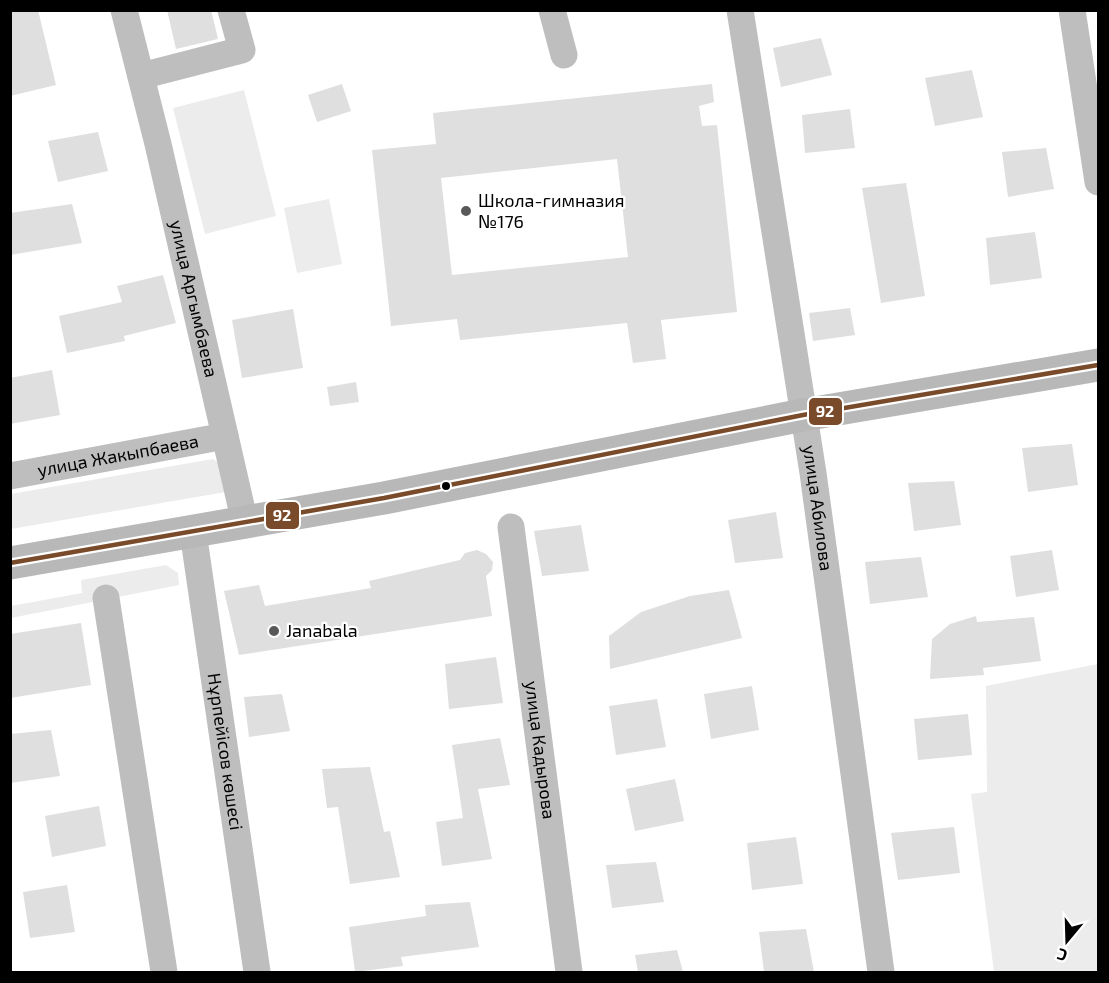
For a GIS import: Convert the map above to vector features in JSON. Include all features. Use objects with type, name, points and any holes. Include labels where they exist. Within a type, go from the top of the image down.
[{"type":"main road","points":[[10,564],[384,498],[803,415],[1098,365]]},
{"type":"street","name":"улица Аргымбаева","points":[[124,10],[245,522]]},
{"type":"street","points":[[141,76],[242,50],[231,10]]},
{"type":"street","points":[[552,10],[564,55]]},
{"type":"street","name":"улица Абилова","points":[[740,10],[803,415],[881,972]]},
{"type":"street","points":[[1072,10],[1098,182]]},
{"type":"street","name":"улица Жакыпбаева","points":[[10,476],[225,436]]},
{"type":"street","name":"улица Кадырова","points":[[511,527],[569,972]]},
{"type":"street","name":"Нұрпейісов көшесі","points":[[193,532],[257,972]]},
{"type":"street","points":[[106,598],[164,972]]},
{"type":"shaded area","points":[[244,90],[276,216],[205,234],[173,108]]},
{"type":"shaded area","points":[[329,199],[342,264],[297,273],[284,208]]},
{"type":"shaded area","points":[[213,459],[232,473],[237,490],[11,529],[11,494]]},
{"type":"shaded area","points":[[166,565],[178,573],[179,585],[11,618],[11,606],[82,593],[81,580]]},
{"type":"shaded area","points":[[1098,664],[1098,972],[994,972],[971,794],[987,792],[986,686]]},
{"type":"building","points":[[10,10],[38,10],[56,85],[10,96]]},
{"type":"building","points":[[167,10],[211,10],[218,39],[176,49]]},
{"type":"building","points":[[821,38],[832,75],[781,87],[773,48]]},
{"type":"building","points":[[972,70],[983,117],[935,126],[925,78]]},
{"type":"building","points":[[342,84],[351,111],[317,122],[308,95]]},
{"type":"building","points":[[712,84],[714,102],[699,106],[702,126],[717,125],[737,312],[661,320],[666,359],[633,363],[627,323],[460,340],[457,319],[391,326],[372,150],[436,144],[433,113]],"holes":[[[617,159],[628,257],[452,275],[441,178]]]},
{"type":"building","points":[[850,109],[855,148],[805,153],[802,115]]},
{"type":"building","points":[[98,132],[108,171],[58,182],[48,141]]},
{"type":"building","points":[[1046,148],[1054,189],[1008,197],[1002,152]]},
{"type":"building","points":[[906,183],[925,296],[881,303],[862,188]]},
{"type":"building","points":[[72,204],[82,243],[10,255],[10,213]]},
{"type":"building","points":[[1035,232],[1042,278],[990,285],[986,238]]},
{"type":"building","points":[[163,275],[176,323],[124,336],[125,341],[67,353],[59,316],[122,302],[117,286]]},
{"type":"building","points":[[850,308],[855,335],[813,341],[809,313]]},
{"type":"building","points":[[293,309],[303,368],[242,378],[232,320]]},
{"type":"building","points":[[52,370],[60,415],[10,424],[10,378]]},
{"type":"building","points":[[356,382],[359,402],[330,406],[327,387]]},
{"type":"building","points":[[1072,444],[1078,485],[1028,492],[1022,448]]},
{"type":"building","points":[[954,481],[961,525],[914,531],[908,483]]},
{"type":"building","points":[[776,512],[783,558],[735,563],[728,520]]},
{"type":"building","points":[[581,525],[589,571],[542,576],[534,531]]},
{"type":"building","points":[[477,550],[486,554],[493,562],[492,570],[486,576],[492,616],[239,655],[224,591],[259,585],[265,606],[371,588],[369,581],[460,560],[465,553]]},
{"type":"building","points":[[1052,550],[1059,590],[1016,597],[1010,556]]},
{"type":"building","points":[[921,557],[928,597],[870,604],[865,562]]},
{"type":"building","points":[[729,590],[742,638],[610,669],[609,636],[641,612],[690,596]]},
{"type":"building","points":[[976,616],[977,622],[1034,617],[1041,661],[983,668],[984,675],[930,679],[932,639],[950,624]]},
{"type":"building","points":[[81,623],[91,685],[10,698],[10,634]]},
{"type":"building","points":[[496,657],[503,703],[449,709],[445,664]]},
{"type":"building","points":[[752,686],[759,730],[711,739],[704,694]]},
{"type":"building","points":[[282,694],[290,731],[249,737],[244,697]]},
{"type":"building","points":[[657,699],[666,747],[616,755],[609,706]]},
{"type":"building","points":[[968,714],[972,755],[918,760],[914,719]]},
{"type":"building","points":[[51,730],[60,776],[10,783],[10,734]]},
{"type":"building","points":[[500,738],[510,785],[478,789],[492,859],[442,866],[436,822],[463,818],[452,745]]},
{"type":"building","points":[[370,767],[384,832],[390,831],[400,877],[350,884],[338,807],[327,808],[322,769]]},
{"type":"building","points":[[675,779],[684,821],[635,831],[626,789]]},
{"type":"building","points":[[99,806],[106,846],[52,857],[45,816]]},
{"type":"building","points":[[954,827],[960,873],[898,880],[891,833]]},
{"type":"building","points":[[796,837],[803,884],[752,890],[747,843]]},
{"type":"building","points":[[656,862],[664,902],[612,908],[606,865]]},
{"type":"building","points":[[67,885],[75,932],[30,938],[23,892]]},
{"type":"building","points":[[470,902],[479,947],[401,957],[403,966],[355,972],[349,927],[426,916],[425,905]]},
{"type":"building","points":[[806,929],[814,972],[764,972],[759,932]]},
{"type":"building","points":[[677,950],[683,972],[638,972],[635,955]]},
{"type":"transit line","name":"92","points":[[10,563],[384,498],[803,415],[1098,365]]},
{"type":"place","name":"Школа-гимназия №176","points":[[466,211]]},
{"type":"place","name":"Janabala","points":[[274,631]]}]
